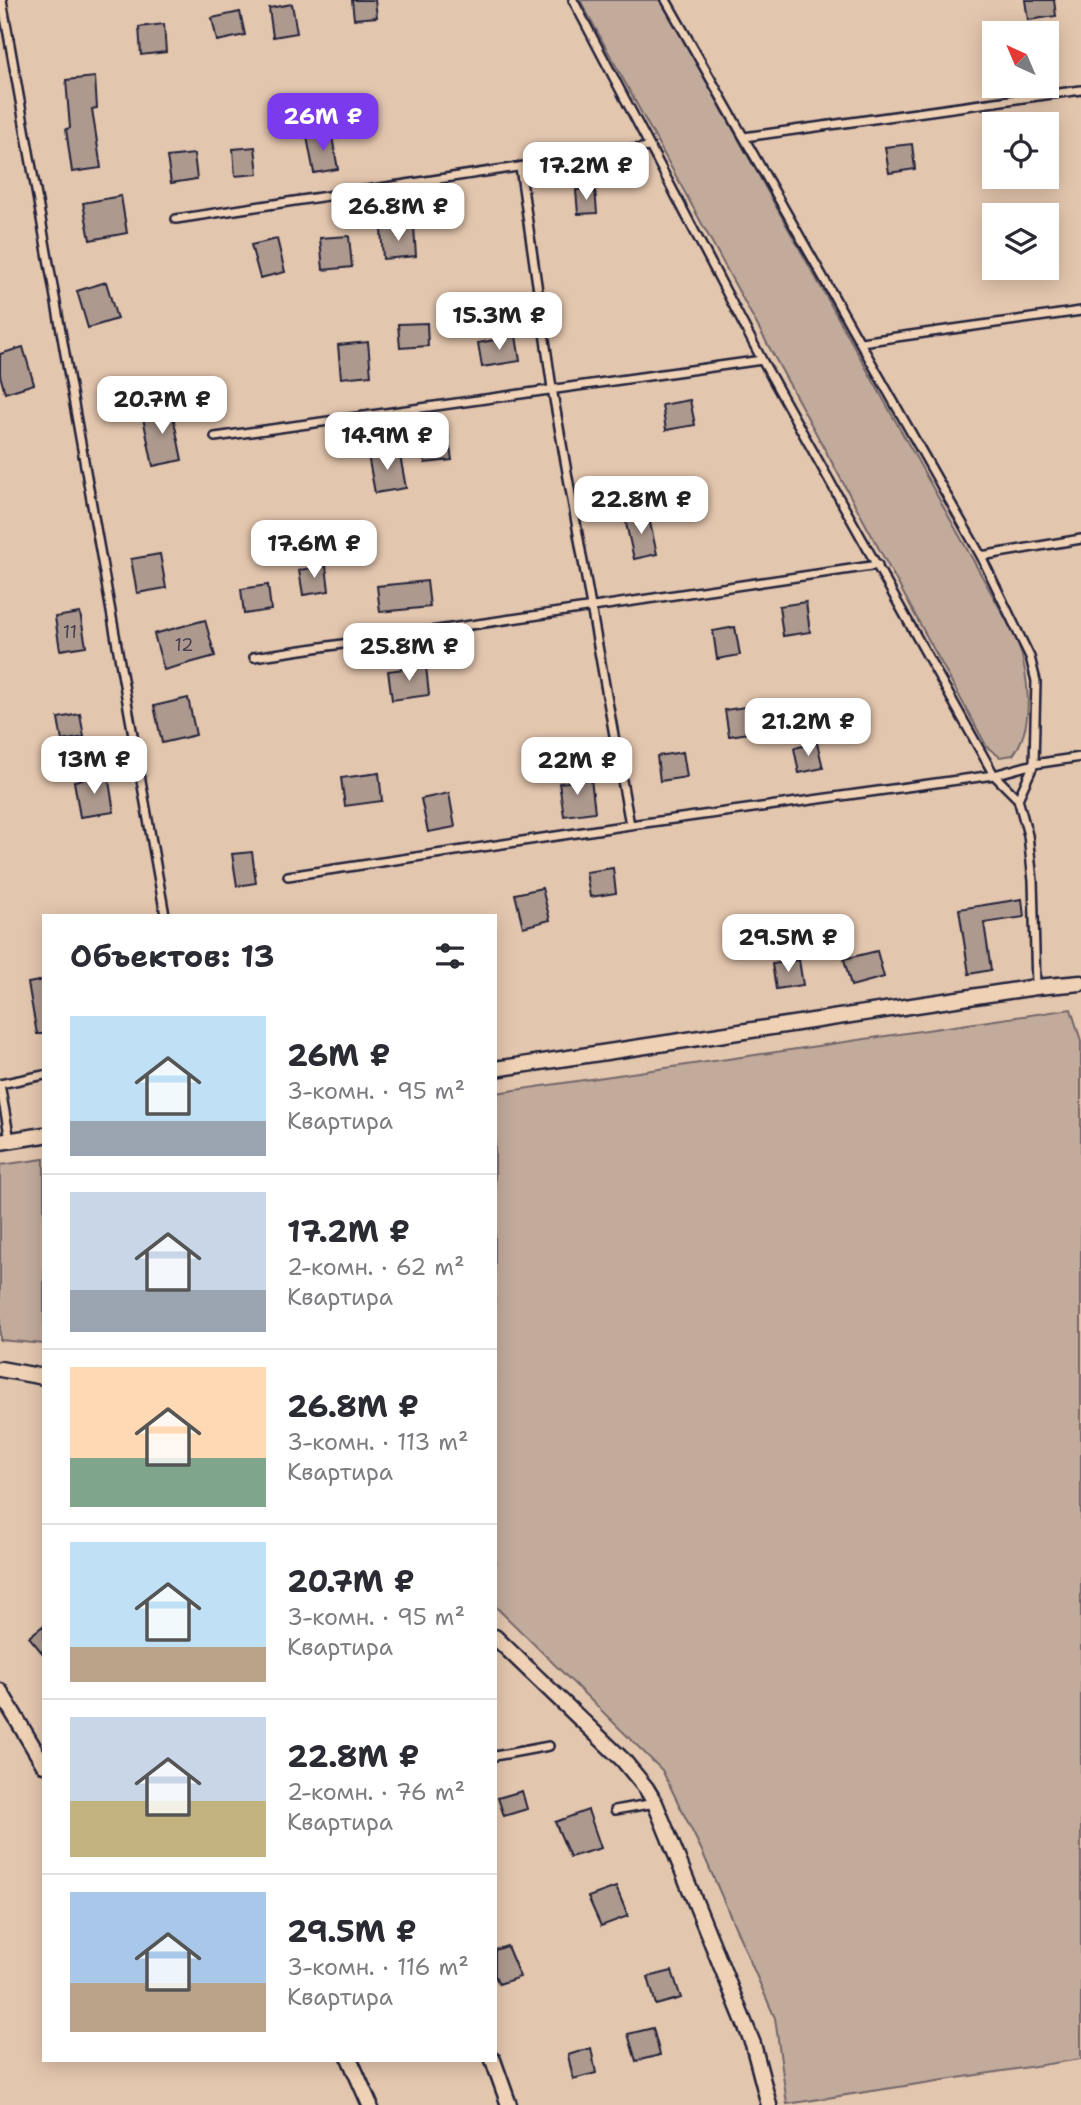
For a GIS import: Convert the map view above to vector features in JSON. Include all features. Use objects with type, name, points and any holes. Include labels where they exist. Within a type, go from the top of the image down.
[{"type":"street","points":[[497,1069],[1036,987],[1081,983]]},
{"type":"street","points":[[5,1141],[42,1135]]},
{"type":"street","points":[[0,1369],[42,1377]]},
{"type":"street","points":[[497,1639],[623,1760],[655,1803],[753,2044],[769,2105]]},
{"type":"street","points":[[0,1691],[42,1762]]},
{"type":"street","points":[[351,2062],[370,2105]]},
{"type":"street","points":[[494,2062],[509,2105]]},
{"type":"lane","points":[[2,0],[164,914]]},
{"type":"lane","points":[[573,0],[762,360],[994,775],[1018,799],[1028,835],[1033,881],[1036,987]]},
{"type":"lane","points":[[666,0],[981,556],[1030,657],[1036,681],[1034,764],[1018,799]]},
{"type":"lane","points":[[744,137],[1081,90]]},
{"type":"lane","points":[[176,219],[649,147]]},
{"type":"lane","points":[[520,167],[552,388],[630,825]]},
{"type":"lane","points":[[861,342],[1081,311]]},
{"type":"lane","points":[[215,437],[762,360]]},
{"type":"lane","points":[[981,556],[1081,539]]},
{"type":"lane","points":[[254,657],[878,565]]},
{"type":"lane","points":[[288,876],[994,775],[1034,764],[1081,757]]},
{"type":"lane","points":[[5,1141],[0,1084],[42,1074]]},
{"type":"lane","points":[[497,1756],[549,1746]]},
{"type":"lane","points":[[615,1810],[655,1803]]},
{"type":"shaded area","points":[[580,0],[661,0],[1017,639],[1028,698],[1025,729],[1013,755],[1000,757],[987,747]]},
{"type":"shaded area","points":[[1071,1009],[1081,1041],[1081,2059],[787,2104],[775,2018],[702,1851],[662,1770],[497,1608],[497,1093]]},
{"type":"shaded area","points":[[42,1159],[42,1344],[0,1340],[0,1165]]},
{"type":"building","points":[[352,0],[375,0],[377,17],[354,19]]},
{"type":"building","points":[[1025,0],[1054,0],[1056,16],[1028,20]]},
{"type":"building","points":[[292,4],[297,33],[273,37],[269,8]]},
{"type":"building","points":[[240,12],[245,35],[217,41],[212,18]]},
{"type":"building","points":[[164,24],[166,52],[141,55],[139,27]]},
{"type":"building","points":[[95,77],[97,108],[92,109],[101,168],[72,172],[66,129],[70,128],[66,80]]},
{"type":"building","points":[[331,132],[338,169],[314,173],[307,137]]},
{"type":"building","points":[[912,144],[915,169],[889,173],[885,147]]},
{"type":"building","points":[[255,147],[258,174],[235,176],[233,149]]},
{"type":"building","points":[[194,154],[197,179],[171,183],[167,157]]},
{"type":"building","points":[[595,189],[597,213],[578,214],[576,190]]},
{"type":"building","points":[[121,196],[127,233],[90,240],[83,203]]},
{"type":"building","points":[[414,227],[416,256],[383,259],[381,229]]},
{"type":"building","points":[[349,236],[352,267],[323,270],[320,238]]},
{"type":"building","points":[[277,239],[285,272],[260,278],[251,245]]},
{"type":"building","points":[[106,282],[117,319],[88,328],[77,291]]},
{"type":"building","points":[[427,323],[428,346],[400,348],[398,324]]},
{"type":"building","points":[[516,336],[520,361],[482,367],[478,343]]},
{"type":"building","points":[[368,342],[371,375],[341,378],[338,345]]},
{"type":"building","points":[[23,347],[34,384],[5,393],[0,375],[0,354]]},
{"type":"building","points":[[690,400],[695,425],[666,430],[662,405]]},
{"type":"building","points":[[171,406],[182,460],[153,466],[142,413]]},
{"type":"building","points":[[448,434],[452,460],[425,463],[422,438]]},
{"type":"building","points":[[399,450],[406,488],[375,493],[368,455]]},
{"type":"building","points":[[648,514],[657,554],[634,559],[625,519]]},
{"type":"building","points":[[160,554],[166,588],[137,593],[131,559]]},
{"type":"building","points":[[326,566],[329,591],[303,595],[299,570]]},
{"type":"building","points":[[427,581],[430,607],[380,612],[377,586]]},
{"type":"building","points":[[268,585],[271,610],[244,614],[241,589]]},
{"type":"building","points":[[806,602],[810,632],[783,636],[779,606]]},
{"type":"building","points":[[80,613],[86,646],[60,650],[55,617]]},
{"type":"building","points":[[205,620],[215,656],[164,670],[154,634]]},
{"type":"building","points":[[735,627],[740,655],[717,659],[713,631]]},
{"type":"building","points":[[426,666],[429,695],[392,700],[388,671]]},
{"type":"building","points":[[188,698],[196,735],[162,743],[154,706]]},
{"type":"building","points":[[752,706],[756,732],[729,736],[725,710]]},
{"type":"building","points":[[80,714],[84,737],[62,741],[58,718]]},
{"type":"building","points":[[817,743],[823,768],[799,773],[794,748]]},
{"type":"building","points":[[683,752],[687,777],[660,781],[657,756]]},
{"type":"building","points":[[379,773],[382,801],[345,806],[341,778]]},
{"type":"building","points":[[108,775],[114,812],[80,817],[74,781]]},
{"type":"building","points":[[591,779],[595,812],[564,816],[559,783]]},
{"type":"building","points":[[449,793],[455,827],[428,832],[421,799]]},
{"type":"building","points":[[252,852],[256,883],[237,886],[232,854]]},
{"type":"building","points":[[613,868],[616,893],[590,897],[586,872]]},
{"type":"building","points":[[542,888],[550,920],[523,927],[515,894]]},
{"type":"building","points":[[1022,899],[1024,917],[984,923],[991,970],[969,974],[959,909]]},
{"type":"building","points":[[877,951],[884,977],[851,986],[844,959]]},
{"type":"building","points":[[799,960],[803,985],[776,989],[772,964]]},
{"type":"building","points":[[42,980],[42,1034],[37,1034],[28,983]]},
{"type":"building","points":[[42,1627],[42,1653],[29,1637]]},
{"type":"building","points":[[522,1791],[527,1809],[504,1816],[498,1798]]},
{"type":"building","points":[[588,1810],[601,1848],[570,1857],[555,1822]]},
{"type":"building","points":[[616,1887],[628,1916],[601,1926],[588,1897]]},
{"type":"building","points":[[507,1946],[520,1977],[499,1984],[497,1949]]},
{"type":"building","points":[[672,1971],[681,1998],[656,2005],[648,1977]]},
{"type":"building","points":[[653,2028],[660,2055],[636,2061],[628,2034]]},
{"type":"building","points":[[591,2048],[596,2073],[573,2079],[568,2055]]}]
